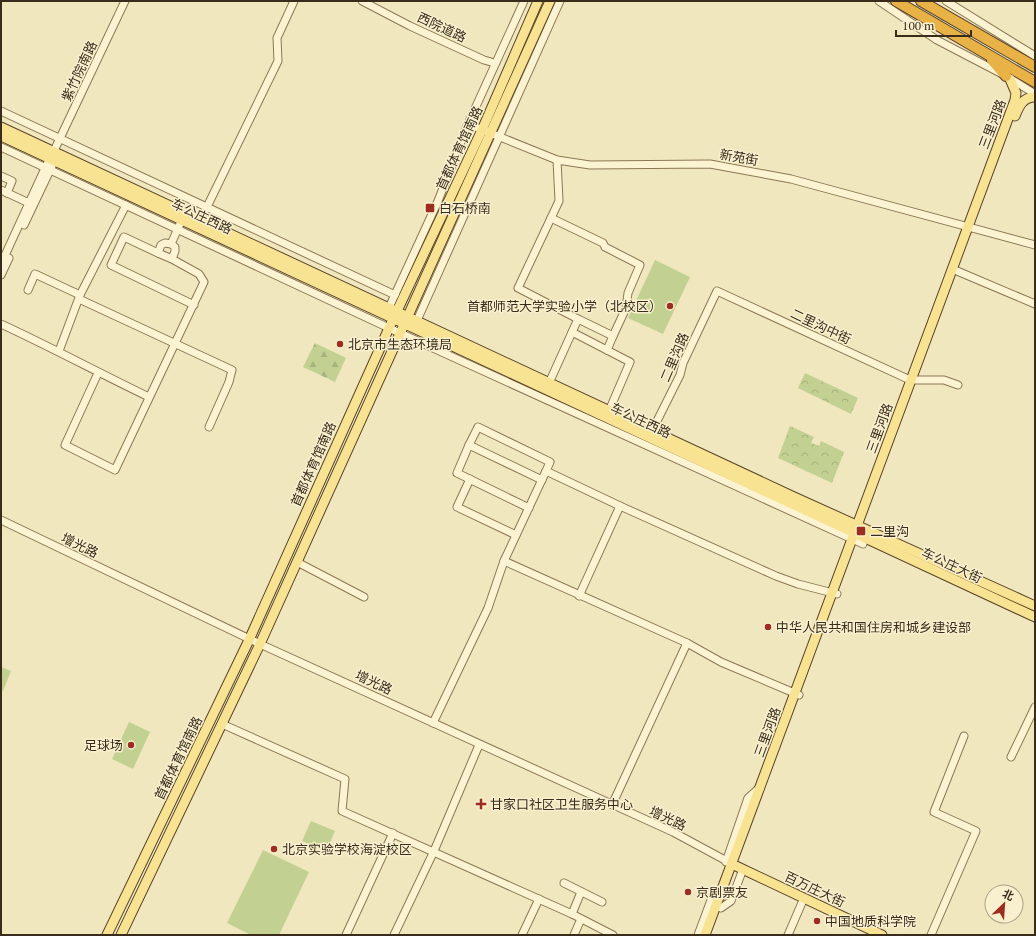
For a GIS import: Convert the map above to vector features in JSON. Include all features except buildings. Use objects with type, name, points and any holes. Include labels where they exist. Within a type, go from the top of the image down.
[{"type":"highway","points":[[921,1],[1035,67]]},
{"type":"highway","points":[[897,2],[1035,82]]},
{"type":"highway","points":[[986,53],[1008,77]]},
{"type":"main road","name":"首都体育馆南路","points":[[107,935],[249,640],[391,317],[490,133],[538,1]]},
{"type":"main road","name":"首都体育馆南路","points":[[121,935],[260,644],[403,324],[550,1]]},
{"type":"main road","name":"三里河路","points":[[913,380],[957,271],[970,228],[1015,100],[1016,93],[1008,77]]},
{"type":"main road","name":"三里河路","points":[[710,935],[721,908],[734,865],[794,693],[858,535],[913,380],[970,228],[1017,110],[1026,99],[1035,95]]},
{"type":"main road","name":"车公庄西路","points":[[1,127],[53,157]]},
{"type":"main road","name":"车公庄西路","points":[[1,136],[53,157],[183,217],[403,324],[415,325],[549,383],[652,431],[858,535]]},
{"type":"main road","name":"车公庄西路","points":[[415,325],[858,535]]},
{"type":"main road","points":[[772,495],[783,508]]},
{"type":"main road","name":"车公庄大街","points":[[858,535],[1035,606]]},
{"type":"main road","name":"车公庄大街","points":[[858,535],[1035,618]]},
{"type":"main road","name":"三里河路","points":[[705,935],[721,892],[734,865],[794,693]]},
{"type":"main road","name":"百万庄大街","points":[[734,865],[882,935]]},
{"type":"street","name":"紫竹院南路","points":[[1,276],[53,157],[125,1]]},
{"type":"street","points":[[206,210],[278,61],[277,38],[294,1]]},
{"type":"street","name":"西院道路","points":[[362,1],[410,26],[491,62]]},
{"type":"street","name":"首都体育馆南路","points":[[391,317],[395,295],[438,201],[468,124],[524,1]]},
{"type":"street","name":"首都体育馆南路","points":[[415,325],[490,133],[560,1]]},
{"type":"street","points":[[879,1],[938,40],[1008,77],[1035,95]]},
{"type":"street","points":[[946,1],[1035,56]]},
{"type":"street","points":[[1,112],[206,210],[395,295]]},
{"type":"street","name":"新苑街","points":[[468,124],[557,160],[590,166],[710,164],[791,179],[1035,245]]},
{"type":"street","points":[[1,147],[178,229],[391,317],[783,508],[858,535]]},
{"type":"street","points":[[557,160],[559,201],[518,288],[613,336]]},
{"type":"street","name":"紫竹院南路","points":[[1,264],[29,202],[48,169]]},
{"type":"street","points":[[1,176],[12,181],[4,192],[29,202]]},
{"type":"street","points":[[59,351],[80,297],[126,205]]},
{"type":"street","points":[[171,244],[183,217]]},
{"type":"street","points":[[551,218],[602,243],[605,248],[640,265],[628,293],[626,308],[607,350]]},
{"type":"street","points":[[98,372],[66,445],[115,470],[194,305],[204,282],[199,274],[158,252],[124,237],[111,265],[194,305]]},
{"type":"street","points":[[158,252],[161,245],[165,243],[171,244],[175,247],[175,252],[172,259]]},
{"type":"street","points":[[957,271],[1035,304]]},
{"type":"street","points":[[28,290],[35,274],[232,370],[229,382],[209,427]]},
{"type":"street","name":"二里沟中街","points":[[717,291],[913,380]]},
{"type":"street","name":"二里沟路","points":[[652,431],[680,375],[683,363],[717,291]]},
{"type":"street","points":[[549,383],[578,319]]},
{"type":"street","points":[[1,324],[59,351],[66,357],[149,397]]},
{"type":"street","points":[[572,332],[630,362],[609,411]]},
{"type":"street","points":[[913,380],[944,380],[958,385]]},
{"type":"street","points":[[433,723],[488,608],[504,561],[516,536],[529,508],[542,480],[550,462],[478,427],[456,473],[529,508]]},
{"type":"street","points":[[469,445],[542,480]]},
{"type":"street","points":[[546,471],[776,576],[835,593]]},
{"type":"street","points":[[470,479],[457,507],[516,536]]},
{"type":"street","points":[[579,596],[620,506]]},
{"type":"street","name":"增光路","points":[[1,520],[249,640],[673,832],[734,865]]},
{"type":"street","points":[[504,561],[579,596],[687,643],[721,662],[794,693]]},
{"type":"street","points":[[297,562],[364,597]]},
{"type":"street","points":[[612,805],[687,643]]},
{"type":"street","points":[[1011,757],[1035,707]]},
{"type":"street","points":[[222,724],[345,779],[342,811],[572,914],[613,935]]},
{"type":"street","points":[[931,935],[976,831],[934,812],[964,736]]},
{"type":"street","points":[[394,935],[434,852],[479,745]]},
{"type":"street","points":[[346,935],[393,833]]},
{"type":"street","points":[[564,883],[602,902]]},
{"type":"street","points":[[572,914],[582,892]]},
{"type":"street","name":"三里河路","points":[[698,935],[711,900],[721,892]]},
{"type":"street","points":[[788,935],[804,898]]},
{"type":"street","points":[[522,935],[539,899]]},
{"type":"street","points":[[574,935],[581,919]]},
{"type":"green space","points":[[655,260],[690,277],[663,334],[628,318]]},
{"type":"green space","points":[[315,343],[346,358],[335,382],[303,367]]},
{"type":"green space","points":[[805,373],[858,398],[851,414],[798,388]]},
{"type":"green space","points":[[790,426],[814,437],[811,443],[819,446],[821,441],[844,452],[832,483],[778,458]]},
{"type":"green space","points":[[1,667],[11,671],[3,691],[1,690]]},
{"type":"green space","name":"足球场","points":[[129,722],[150,732],[133,769],[112,759]]},
{"type":"green space","points":[[311,821],[335,831],[326,852],[302,841]]},
{"type":"green space","points":[[263,850],[309,872],[279,935],[251,935],[227,923]]},
{"type":"place","name":"白石桥南","points":[[430,208]]},
{"type":"place","name":"首都师范大学实验小学（北校区）","points":[[670,306]]},
{"type":"place","name":"北京市生态环境局","points":[[340,344]]},
{"type":"place","name":"二里沟","points":[[861,531]]},
{"type":"place","name":"中华人民共和国住房和城乡建设部","points":[[768,627]]},
{"type":"place","name":"足球场","points":[[131,745]]},
{"type":"place","name":"甘家口社区卫生服务中心","points":[[481,804]]},
{"type":"place","name":"北京实验学校海淀校区","points":[[274,849]]},
{"type":"place","name":"京剧票友","points":[[688,892]]},
{"type":"place","name":"中国地质科学院","points":[[817,921]]}]
